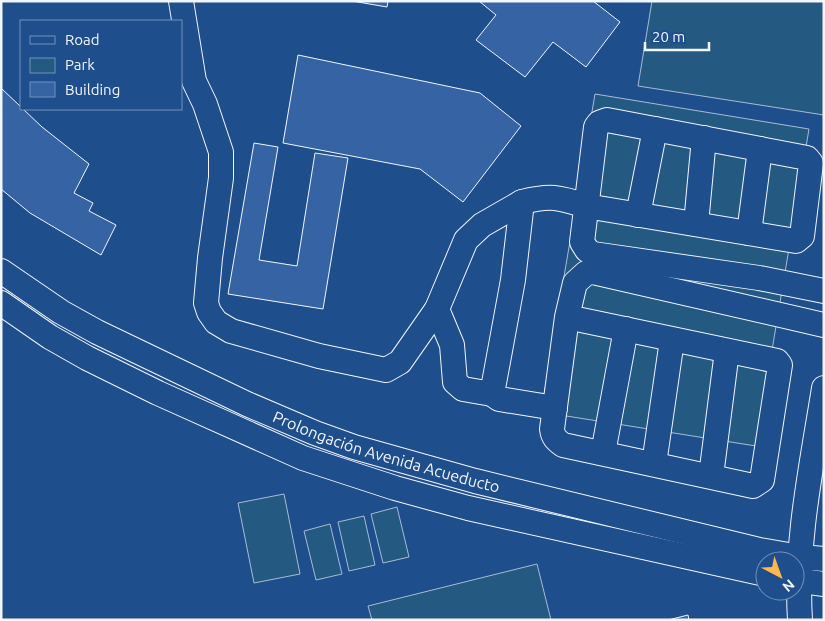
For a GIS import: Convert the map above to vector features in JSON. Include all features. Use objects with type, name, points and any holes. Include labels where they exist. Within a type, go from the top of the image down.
[{"type":"street","points":[[181,1],[194,81],[205,104],[221,152],[221,178],[206,303],[209,312],[216,322],[231,331],[310,353],[386,370],[400,362],[437,309],[466,240],[482,225],[522,202],[552,197],[586,206],[796,241],[802,236],[811,163],[807,158],[704,138],[607,120],[599,123],[596,127],[586,206],[582,242],[593,263]]},
{"type":"street","points":[[638,215],[655,129]]},
{"type":"street","points":[[696,224],[704,138]]},
{"type":"street","points":[[749,233],[760,149]]},
{"type":"street","points":[[492,394],[513,280],[522,202]]},
{"type":"street","points":[[593,263],[758,278],[824,291]]},
{"type":"street","points":[[567,317],[777,361],[780,365],[762,480],[753,486],[563,444],[556,440],[552,429],[567,317],[575,283],[593,263]]},
{"type":"street","points":[[593,263],[824,325]]},
{"type":"street","name":"Prolongación Avenida Acueducto","points":[[1,271],[61,312],[98,332],[247,404],[315,433],[354,447],[475,481],[733,544],[769,551]]},
{"type":"street","name":"Prolongación Avenida Acueducto","points":[[1,303],[50,337],[86,358],[158,393],[303,458],[395,488],[468,508],[755,572]]},
{"type":"street","points":[[437,309],[452,345],[455,382],[463,389],[492,394],[499,399],[555,408]]},
{"type":"street","points":[[603,453],[626,329]]},
{"type":"street","points":[[654,464],[672,340]]},
{"type":"street","points":[[711,476],[727,351]]},
{"type":"street","points":[[800,551],[824,388]]},
{"type":"street","points":[[303,458],[315,433]]},
{"type":"street","name":"Prolongación Avenida Acueducto","points":[[805,557],[824,558]]},
{"type":"street","points":[[805,582],[824,584]]},
{"type":"street","points":[[799,601],[800,620]]},
{"type":"green space","points":[[652,1],[824,1],[824,115],[638,86]]},
{"type":"green space","points":[[595,94],[809,129],[756,446],[541,412]]},
{"type":"green space","points":[[284,494],[300,574],[254,583],[238,503]]},
{"type":"green space","points":[[397,507],[409,557],[383,563],[371,514]]},
{"type":"green space","points":[[364,516],[375,565],[349,571],[338,522]]},
{"type":"green space","points":[[330,524],[342,574],[316,580],[304,531]]},
{"type":"green space","points":[[537,564],[551,620],[372,620],[368,606]]},
{"type":"building","points":[[352,1],[388,1],[387,7]]},
{"type":"building","points":[[479,1],[593,1],[620,22],[586,67],[553,42],[525,77],[476,40],[496,15]]},
{"type":"building","points":[[298,55],[480,93],[521,126],[463,202],[420,169],[283,143]]},
{"type":"building","points":[[1,88],[20,106],[20,110],[24,110],[42,127],[89,164],[74,193],[93,203],[89,211],[116,225],[101,255],[30,213],[1,189]]},
{"type":"building","points":[[254,143],[278,147],[259,260],[297,266],[315,153],[348,158],[323,309],[228,294]]},
{"type":"building","points":[[688,615],[689,620],[668,620]]}]
